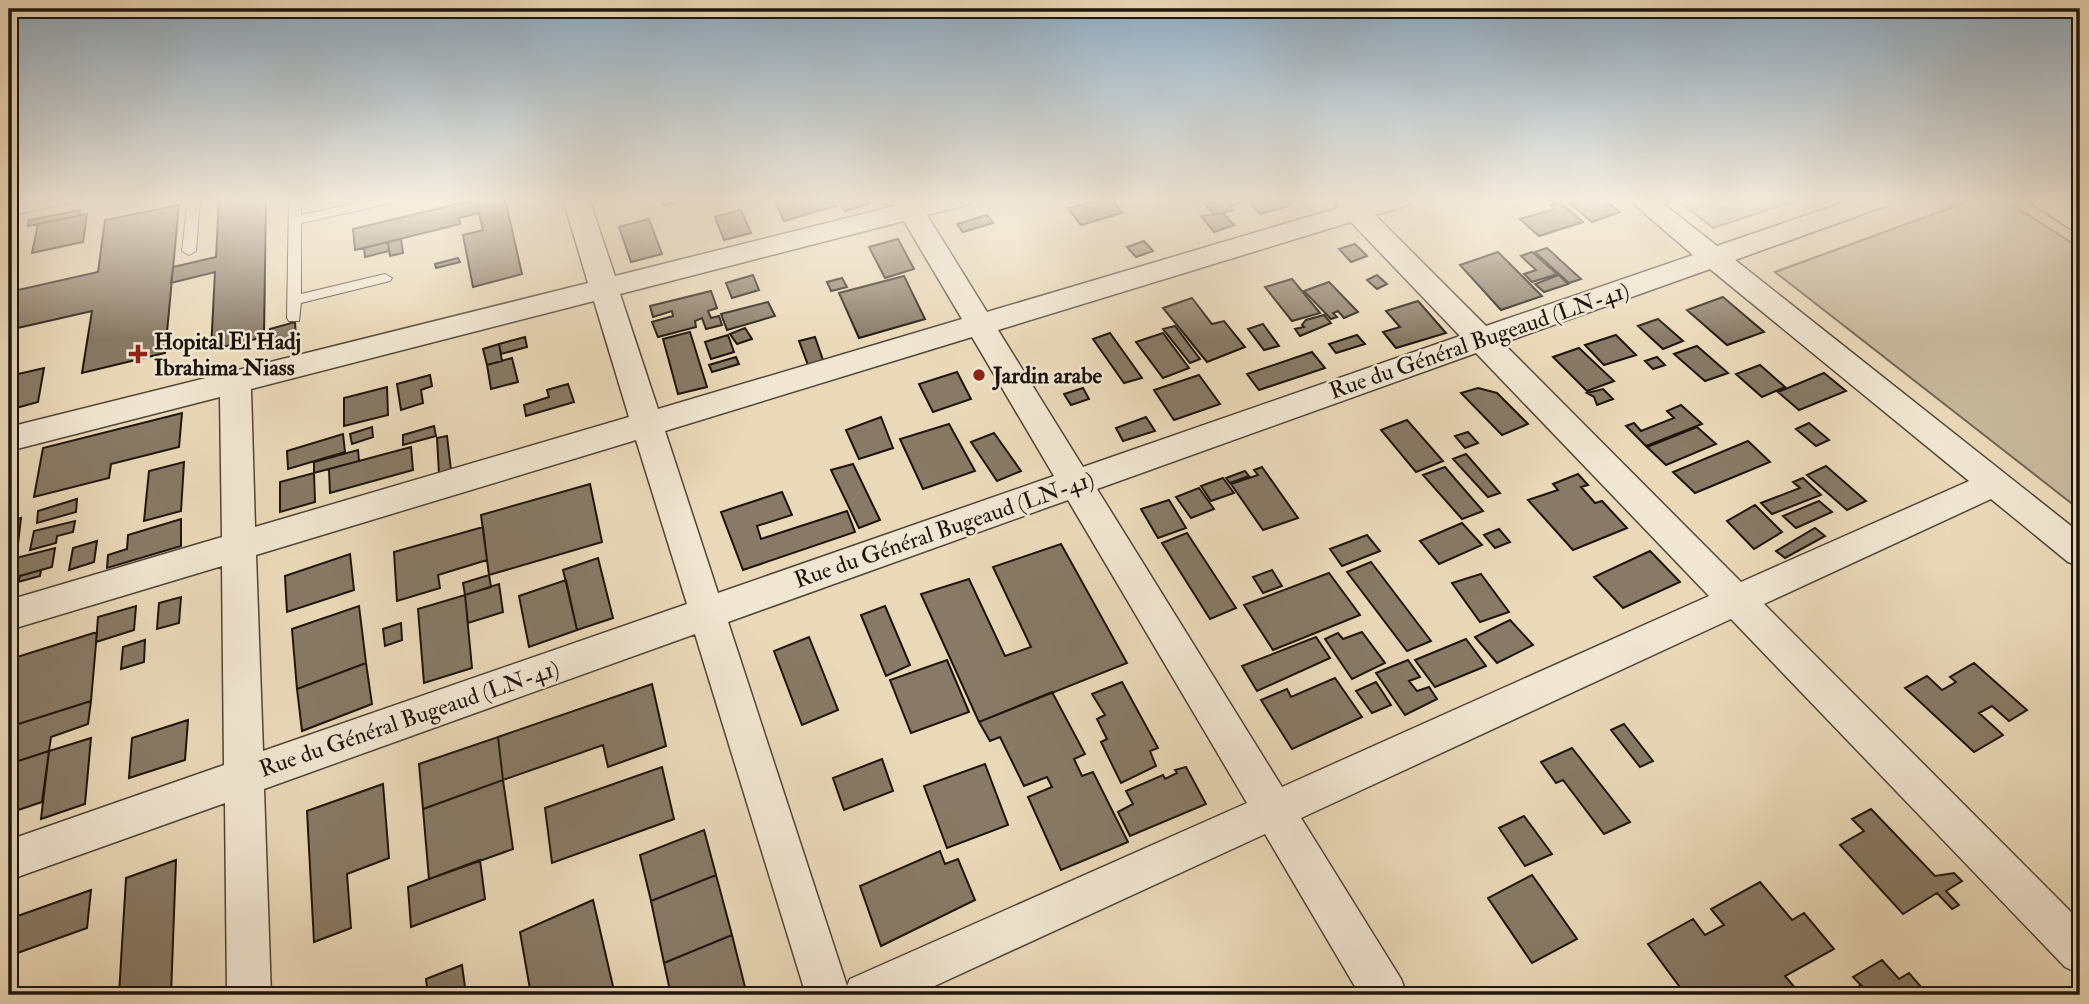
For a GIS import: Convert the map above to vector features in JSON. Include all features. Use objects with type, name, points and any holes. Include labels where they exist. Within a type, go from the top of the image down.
[{"type":"street","points":[[591,246],[828,995]]},
{"type":"street","points":[[9,439],[604,288],[758,246]]},
{"type":"street","points":[[933,246],[1385,995]]},
{"type":"street","points":[[9,615],[980,324],[1223,246]]},
{"type":"street","points":[[1390,246],[2080,952]]},
{"type":"street","points":[[1700,246],[2080,552]]},
{"type":"street","name":"Rue du Général Bugeaud (LN-41)","points":[[9,860],[1746,246]]},
{"type":"street","points":[[235,381],[249,995]]},
{"type":"street","points":[[866,995],[1995,483]]},
{"type":"lane","points":[[190,246],[190,251]]},
{"type":"lane","points":[[294,318],[295,246]]},
{"type":"lane","points":[[294,300],[385,278]]},
{"type":"shaded area","points":[[1847,246],[2077,246],[2080,248],[2080,510],[1775,272]]},
{"type":"building","points":[[33,246],[65,246],[32,253]]},
{"type":"building","points":[[102,246],[175,246],[165,353],[82,373],[92,311],[9,330],[9,292],[98,272]]},
{"type":"building","points":[[217,246],[265,246],[264,337],[211,350],[215,272],[171,283],[173,267],[216,257]]},
{"type":"building","points":[[355,246],[372,246],[355,250]]},
{"type":"building","points":[[388,246],[389,251],[365,257],[364,248]]},
{"type":"building","points":[[389,246],[402,246],[403,253],[390,256]]},
{"type":"building","points":[[465,246],[516,246],[522,274],[473,287]]},
{"type":"building","points":[[625,246],[659,246],[662,254],[631,262]]},
{"type":"building","points":[[902,246],[914,269],[885,278],[869,247]]},
{"type":"building","points":[[1148,246],[1153,251],[1136,257],[1127,247]]},
{"type":"building","points":[[1357,246],[1367,256],[1351,262],[1339,249]]},
{"type":"building","points":[[1547,248],[1581,279],[1569,283],[1535,252]]},
{"type":"building","points":[[1498,252],[1542,296],[1501,310],[1460,265]]},
{"type":"building","points":[[1532,252],[1557,274],[1532,282],[1524,274],[1536,270],[1521,256]]},
{"type":"building","points":[[458,258],[460,262],[436,268],[435,264]]},
{"type":"building","points":[[753,275],[759,290],[732,298],[726,283]]},
{"type":"building","points":[[1377,275],[1387,284],[1377,289],[1367,280]]},
{"type":"building","points":[[1559,275],[1568,284],[1544,292],[1535,284]]},
{"type":"building","points":[[904,276],[925,319],[859,338],[839,293]]},
{"type":"building","points":[[842,278],[847,287],[831,291],[827,282]]},
{"type":"building","points":[[1292,279],[1320,313],[1292,321],[1265,287]]},
{"type":"building","points":[[1329,282],[1358,312],[1344,318],[1338,311],[1333,313],[1337,317],[1331,319],[1304,291]]},
{"type":"building","points":[[711,291],[717,308],[708,311],[711,318],[719,316],[722,325],[706,329],[702,318],[695,321],[696,327],[658,337],[652,322],[673,316],[672,311],[653,317],[650,306]]},
{"type":"building","points":[[1723,297],[1764,332],[1727,345],[1687,310]]},
{"type":"building","points":[[1192,298],[1212,324],[1224,321],[1245,347],[1207,362],[1163,308]]},
{"type":"building","points":[[1418,301],[1446,333],[1396,348],[1383,332],[1400,327],[1386,311]]},
{"type":"building","points":[[768,302],[775,316],[727,330],[721,314]]},
{"type":"building","points":[[1324,315],[1331,323],[1300,336],[1295,329],[1304,327],[1302,325],[1306,320]]},
{"type":"building","points":[[1658,319],[1683,341],[1663,349],[1638,326]]},
{"type":"building","points":[[295,322],[296,337],[261,347],[261,342],[271,339],[270,329]]},
{"type":"building","points":[[1263,324],[1279,346],[1264,350],[1248,329]]},
{"type":"building","points":[[1175,326],[1200,359],[1190,363],[1163,329]]},
{"type":"building","points":[[745,328],[752,339],[737,344],[730,334]]},
{"type":"building","points":[[690,332],[707,387],[678,394],[663,339]]},
{"type":"building","points":[[1110,333],[1142,378],[1124,383],[1093,339]]},
{"type":"building","points":[[1163,333],[1189,368],[1163,378],[1136,342]]},
{"type":"building","points":[[728,335],[734,352],[711,359],[705,342]]},
{"type":"building","points":[[1357,335],[1365,344],[1336,353],[1329,344]]},
{"type":"building","points":[[1616,335],[1636,355],[1604,365],[1585,345]]},
{"type":"building","points":[[525,337],[527,347],[501,354],[499,344]]},
{"type":"building","points":[[815,337],[823,360],[808,365],[799,341]]},
{"type":"building","points":[[499,344],[502,361],[487,365],[483,349]]},
{"type":"building","points":[[1697,346],[1728,373],[1705,381],[1674,354]]},
{"type":"building","points":[[1579,348],[1614,381],[1587,391],[1553,357]]},
{"type":"building","points":[[1312,352],[1325,368],[1259,390],[1247,374]]},
{"type":"building","points":[[736,357],[739,364],[712,372],[709,365]]},
{"type":"building","points":[[1657,357],[1665,365],[1653,369],[1645,361]]},
{"type":"building","points":[[512,358],[518,382],[491,389],[487,365]]},
{"type":"building","points":[[1760,365],[1785,387],[1762,397],[1736,374]]},
{"type":"building","points":[[44,368],[38,402],[9,410],[9,376]]},
{"type":"building","points":[[957,372],[971,399],[933,412],[919,384]]},
{"type":"building","points":[[1824,373],[1846,391],[1799,410],[1778,392]]},
{"type":"building","points":[[430,375],[432,386],[421,390],[423,403],[401,410],[397,384]]},
{"type":"building","points":[[1199,375],[1220,404],[1174,420],[1154,390]]},
{"type":"building","points":[[568,384],[574,402],[526,416],[524,405],[549,397],[547,390]]},
{"type":"building","points":[[387,387],[388,415],[344,426],[344,398]]},
{"type":"building","points":[[1083,388],[1089,399],[1071,405],[1064,394]]},
{"type":"building","points":[[1478,388],[1497,393],[1528,424],[1502,435],[1461,393]]},
{"type":"building","points":[[1603,389],[1613,399],[1597,405],[1594,397],[1587,393]]},
{"type":"building","points":[[1681,405],[1702,424],[1646,446],[1626,426],[1634,423],[1641,431],[1674,418],[1667,411]]},
{"type":"building","points":[[182,413],[179,447],[111,464],[109,478],[34,497],[43,448]]},
{"type":"building","points":[[881,417],[893,448],[859,459],[846,430]]},
{"type":"building","points":[[1146,417],[1155,431],[1123,441],[1116,428]]},
{"type":"building","points":[[1407,420],[1443,461],[1416,472],[1381,430]]},
{"type":"building","points":[[1809,423],[1829,440],[1816,446],[1796,429]]},
{"type":"building","points":[[949,424],[975,471],[923,489],[900,439]]},
{"type":"building","points":[[434,426],[436,436],[403,445],[403,435]]},
{"type":"building","points":[[372,427],[373,437],[352,444],[350,434]]},
{"type":"building","points":[[1697,427],[1716,444],[1666,465],[1647,447]]},
{"type":"building","points":[[1468,432],[1478,443],[1465,448],[1455,436]]},
{"type":"building","points":[[994,433],[1021,471],[997,481],[971,442]]},
{"type":"building","points":[[343,434],[345,452],[288,469],[287,451]]},
{"type":"building","points":[[447,436],[451,470],[439,474],[437,438]]},
{"type":"building","points":[[1748,441],[1770,462],[1695,493],[1673,472]]},
{"type":"building","points":[[411,447],[413,470],[330,493],[329,469]]},
{"type":"building","points":[[358,450],[359,461],[314,473],[314,462]]},
{"type":"building","points":[[1466,454],[1500,493],[1488,497],[1453,459]]},
{"type":"building","points":[[184,462],[181,511],[144,521],[149,471]]},
{"type":"building","points":[[853,464],[880,520],[859,528],[831,470]]},
{"type":"building","points":[[1826,466],[1866,501],[1847,510],[1807,475]]},
{"type":"building","points":[[1262,467],[1298,518],[1263,530],[1231,484],[1258,475],[1254,470]]},
{"type":"building","points":[[1445,467],[1483,511],[1462,519],[1423,475]]},
{"type":"building","points":[[1245,471],[1249,476],[1230,483],[1226,478]]},
{"type":"building","points":[[314,473],[315,502],[280,512],[280,482]]},
{"type":"building","points":[[1578,474],[1588,485],[1581,487],[1595,503],[1602,501],[1627,528],[1573,550],[1528,500],[1558,490],[1553,484]]},
{"type":"building","points":[[1223,478],[1234,493],[1211,501],[1201,486]]},
{"type":"building","points":[[1803,478],[1821,495],[1772,514],[1761,503],[1800,488],[1793,482]]},
{"type":"building","points":[[590,484],[602,542],[489,575],[481,515]]},
{"type":"building","points":[[1199,488],[1214,509],[1191,518],[1176,497]]},
{"type":"building","points":[[782,492],[792,515],[757,526],[761,539],[847,511],[855,532],[743,570],[721,512]]},
{"type":"building","points":[[77,499],[76,512],[37,523],[38,511]]},
{"type":"building","points":[[1169,500],[1186,528],[1158,538],[1141,509]]},
{"type":"building","points":[[1819,501],[1832,512],[1796,528],[1783,516]]},
{"type":"building","points":[[1755,505],[1782,532],[1754,549],[1727,521]]},
{"type":"building","points":[[21,518],[18,544],[9,547],[9,522]]},
{"type":"building","points":[[181,519],[181,546],[107,568],[108,555],[127,549],[128,535]]},
{"type":"building","points":[[75,521],[73,532],[57,536],[56,543],[30,550],[34,531]]},
{"type":"building","points":[[1462,523],[1482,545],[1439,564],[1420,541]]},
{"type":"building","points":[[483,527],[487,560],[438,575],[440,588],[397,601],[394,552]]},
{"type":"building","points":[[1815,528],[1825,536],[1785,558],[1776,551]]},
{"type":"building","points":[[1499,529],[1510,542],[1495,548],[1484,535]]},
{"type":"building","points":[[1187,533],[1236,608],[1210,619],[1162,543]]},
{"type":"building","points":[[1367,535],[1380,551],[1342,566],[1330,549]]},
{"type":"building","points":[[97,541],[94,562],[69,570],[73,548]]},
{"type":"building","points":[[1061,544],[1127,663],[979,722],[921,594],[969,579],[1005,656],[1031,647],[993,567]]},
{"type":"building","points":[[55,548],[52,567],[12,578],[16,558]]},
{"type":"building","points":[[1650,551],[1680,582],[1623,608],[1594,577]]},
{"type":"building","points":[[350,554],[354,590],[287,612],[285,576]]},
{"type":"building","points":[[598,558],[613,618],[577,630],[563,570]]},
{"type":"building","points":[[1371,562],[1431,641],[1407,651],[1347,572]]},
{"type":"building","points":[[41,570],[40,576],[18,582],[20,576]]},
{"type":"building","points":[[1272,570],[1282,586],[1263,593],[1253,577]]},
{"type":"building","points":[[1329,573],[1360,615],[1273,650],[1244,605]]},
{"type":"building","points":[[1481,574],[1509,612],[1480,622],[1452,583]]},
{"type":"building","points":[[489,575],[491,587],[465,595],[463,583]]},
{"type":"building","points":[[566,580],[577,630],[529,647],[519,596]]},
{"type":"building","points":[[499,584],[503,612],[468,623],[465,595]]},
{"type":"building","points":[[465,595],[472,668],[424,683],[418,609]]},
{"type":"building","points":[[181,597],[179,623],[157,629],[159,603]]},
{"type":"building","points":[[136,606],[134,630],[96,642],[98,617]]},
{"type":"building","points":[[359,606],[366,663],[297,689],[292,629]]},
{"type":"building","points":[[885,606],[910,665],[886,676],[861,615]]},
{"type":"building","points":[[1510,620],[1533,645],[1497,663],[1475,637]]},
{"type":"building","points":[[401,623],[402,640],[385,646],[383,629]]},
{"type":"building","points":[[97,632],[91,701],[9,727],[17,657]]},
{"type":"building","points":[[1362,632],[1385,663],[1352,679],[1325,639],[1338,633],[1343,639]]},
{"type":"building","points":[[809,637],[838,710],[802,725],[774,651]]},
{"type":"building","points":[[1316,637],[1330,658],[1257,691],[1242,666]]},
{"type":"building","points":[[1466,639],[1486,666],[1435,687],[1415,660]]},
{"type":"building","points":[[145,640],[144,662],[121,669],[123,647]]},
{"type":"building","points":[[17,657],[10,707],[9,707],[9,659]]},
{"type":"building","points":[[947,660],[969,712],[911,733],[890,680]]},
{"type":"building","points":[[1408,660],[1420,677],[1409,681],[1417,691],[1429,687],[1437,699],[1405,715],[1376,673]]},
{"type":"building","points":[[366,663],[372,704],[302,731],[297,689]]},
{"type":"building","points":[[1974,663],[2027,710],[2009,721],[1992,706],[1979,713],[2003,735],[1974,752],[1905,688],[1927,676],[1942,690],[1956,682],[1950,677]]},
{"type":"building","points":[[1335,678],[1362,717],[1292,749],[1261,700],[1287,689],[1291,697]]},
{"type":"building","points":[[1122,682],[1158,748],[1150,751],[1156,766],[1121,783],[1101,742],[1107,739],[1097,719],[1105,715],[1092,694]]},
{"type":"building","points":[[1376,682],[1391,705],[1372,713],[1356,691]]},
{"type":"building","points":[[652,684],[666,746],[608,767],[603,745],[503,780],[498,737]]},
{"type":"building","points":[[1052,692],[1085,754],[1074,759],[1082,776],[1093,772],[1128,842],[1061,870],[1028,797],[1052,787],[1047,777],[1024,786],[1000,737],[990,741],[979,722]]},
{"type":"building","points":[[91,701],[88,724],[51,737],[49,751],[9,764],[9,727]]},
{"type":"building","points":[[188,720],[185,760],[129,778],[132,738]]},
{"type":"building","points":[[1624,724],[1653,761],[1640,767],[1611,730]]},
{"type":"building","points":[[498,737],[503,780],[423,809],[419,764]]},
{"type":"building","points":[[91,738],[85,804],[41,819],[49,751]]},
{"type":"building","points":[[1572,748],[1630,822],[1604,834],[1563,780],[1556,783],[1541,762]]},
{"type":"building","points":[[49,751],[42,802],[9,813],[9,764]]},
{"type":"building","points":[[882,759],[893,791],[844,810],[833,778]]},
{"type":"building","points":[[985,764],[1008,825],[947,848],[924,786]]},
{"type":"building","points":[[662,767],[674,819],[552,863],[545,808]]},
{"type":"building","points":[[1186,767],[1206,804],[1130,836],[1118,812],[1133,804],[1126,791],[1163,775],[1165,779],[1177,773],[1175,770]]},
{"type":"building","points":[[503,780],[513,849],[429,879],[423,809]]},
{"type":"building","points":[[383,784],[389,858],[347,874],[351,928],[314,942],[307,811]]},
{"type":"building","points":[[1871,809],[1935,876],[1954,873],[1962,881],[1946,891],[1959,905],[1952,909],[1937,893],[1903,914],[1840,845],[1864,831],[1852,819]]},
{"type":"building","points":[[1524,816],[1552,854],[1525,866],[1499,828]]},
{"type":"building","points":[[704,830],[716,875],[651,901],[640,855]]},
{"type":"building","points":[[940,851],[945,864],[958,859],[975,900],[881,946],[860,886]]},
{"type":"building","points":[[176,860],[171,995],[119,995],[126,878]]},
{"type":"building","points":[[480,860],[485,899],[411,927],[408,887]]},
{"type":"building","points":[[716,875],[732,935],[664,963],[651,901]]},
{"type":"building","points":[[1532,875],[1577,939],[1532,963],[1488,898]]},
{"type":"building","points":[[1760,882],[1792,920],[1804,913],[1834,949],[1785,976],[1801,995],[1665,995],[1679,986],[1648,944],[1693,919],[1705,935],[1724,925],[1711,909]]},
{"type":"building","points":[[91,890],[87,928],[9,956],[9,919]]},
{"type":"building","points":[[593,900],[615,995],[531,995],[520,932]]},
{"type":"building","points":[[732,935],[747,995],[671,995],[664,963]]},
{"type":"building","points":[[1882,960],[1899,979],[1909,973],[1928,995],[1870,995],[1853,977]]},
{"type":"building","points":[[462,965],[466,995],[428,995],[426,979]]},
{"type":"building","points":[[1861,985],[1870,995],[1844,995]]},
{"type":"place","name":"Hopital El Hadj Ibrahima Niass","points":[[138,354]]},
{"type":"place","name":"Jardin arabe","points":[[979,375]]}]
